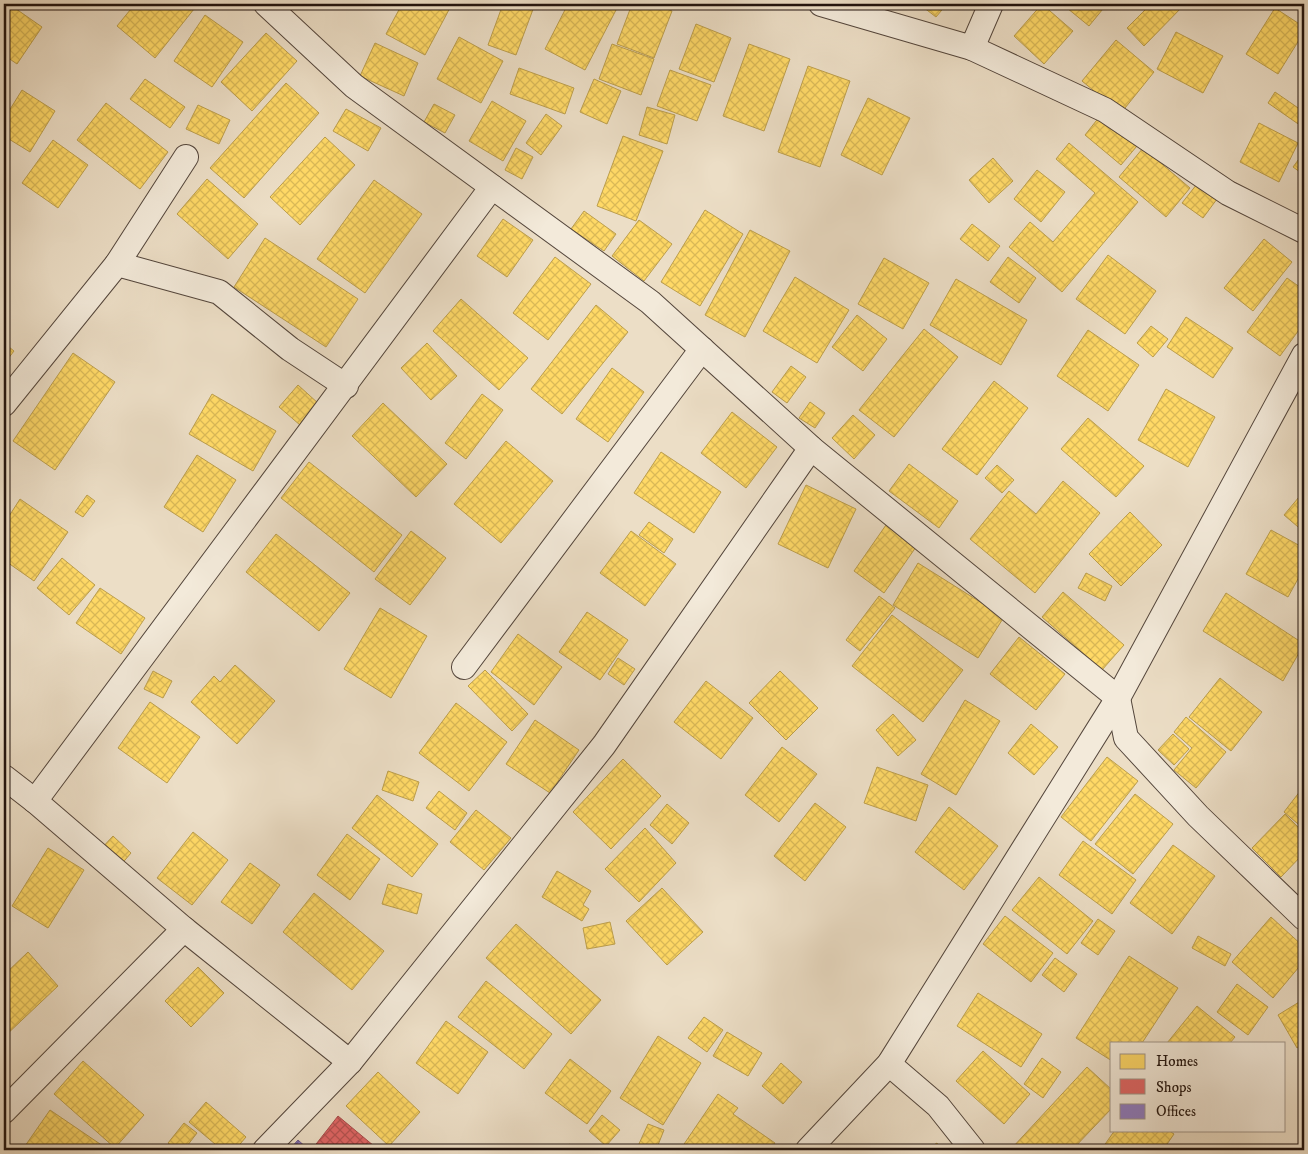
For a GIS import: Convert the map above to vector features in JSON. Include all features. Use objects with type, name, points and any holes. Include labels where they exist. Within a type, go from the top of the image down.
[{"type":"street","points":[[266,4],[354,86],[650,302],[811,448],[1118,698],[1126,738],[1198,816],[1304,918]]},
{"type":"street","points":[[821,4],[972,48],[1105,110],[1228,193],[1304,231]]},
{"type":"street","points":[[972,48],[991,4]]},
{"type":"street","points":[[4,404],[117,264],[186,157]]},
{"type":"street","points":[[35,801],[346,386],[492,187]]},
{"type":"street","points":[[117,264],[219,292],[290,350],[346,386]]},
{"type":"street","points":[[464,667],[702,349]]},
{"type":"street","points":[[808,1150],[889,1064],[1118,698],[1304,355]]},
{"type":"street","points":[[265,1150],[350,1062],[604,745],[811,448]]},
{"type":"street","points":[[4,777],[35,801],[184,929],[350,1062]]},
{"type":"street","points":[[4,1111],[184,929]]},
{"type":"street","points":[[889,1064],[938,1106],[973,1150]]},
{"type":"building: Homes","points":[[4,4],[9,4],[42,27],[17,64],[4,55]]},
{"type":"building: Homes","points":[[135,4],[198,4],[155,58],[117,26]]},
{"type":"building: Homes","points":[[402,4],[452,4],[425,55],[386,34]]},
{"type":"building: Homes","points":[[503,4],[535,4],[516,55],[488,45]]},
{"type":"building: Homes","points":[[568,4],[603,4],[616,10],[585,70],[545,49]]},
{"type":"building: Homes","points":[[632,4],[655,4],[672,11],[654,58],[617,44]]},
{"type":"building: Homes","points":[[919,4],[947,4],[936,17]]},
{"type":"building: Homes","points":[[1042,4],[1073,31],[1044,64],[1014,36]]},
{"type":"building: Homes","points":[[1062,4],[1107,4],[1089,26]]},
{"type":"building: Homes","points":[[1151,4],[1185,4],[1144,46],[1127,28]]},
{"type":"building: Homes","points":[[1275,8],[1304,27],[1304,32],[1278,74],[1246,54]]},
{"type":"building: Homes","points":[[205,15],[243,42],[212,87],[174,61]]},
{"type":"building: Homes","points":[[696,24],[731,38],[714,82],[679,69]]},
{"type":"building: Homes","points":[[1176,32],[1223,56],[1203,93],[1157,69]]},
{"type":"building: Homes","points":[[266,33],[297,61],[252,111],[221,82]]},
{"type":"building: Homes","points":[[459,37],[503,61],[481,103],[437,79]]},
{"type":"building: Homes","points":[[1116,40],[1154,72],[1121,113],[1082,81]]},
{"type":"building: Homes","points":[[375,43],[418,63],[404,96],[360,76]]},
{"type":"building: Homes","points":[[612,44],[654,59],[641,95],[599,79]]},
{"type":"building: Homes","points":[[749,44],[790,59],[764,131],[723,116]]},
{"type":"building: Homes","points":[[808,66],[850,81],[820,167],[778,152]]},
{"type":"building: Homes","points":[[519,68],[574,88],[565,114],[510,94]]},
{"type":"building: Homes","points":[[670,70],[711,85],[697,121],[657,106]]},
{"type":"building: Homes","points":[[145,79],[185,107],[170,128],[130,99]]},
{"type":"building: Homes","points":[[594,79],[621,91],[607,124],[580,112]]},
{"type":"building: Homes","points":[[286,83],[319,113],[244,198],[210,168]]},
{"type":"building: Homes","points":[[22,90],[55,111],[30,152],[4,136],[4,119]]},
{"type":"building: Homes","points":[[1275,92],[1304,112],[1304,128],[1268,103]]},
{"type":"building: Homes","points":[[868,98],[910,118],[882,175],[841,155]]},
{"type":"building: Homes","points":[[492,101],[526,121],[503,161],[469,141]]},
{"type":"building: Homes","points":[[106,103],[168,152],[140,189],[77,140]]},
{"type":"building: Homes","points":[[434,104],[455,115],[445,133],[424,122]]},
{"type":"building: Homes","points":[[198,105],[230,120],[219,144],[186,129]]},
{"type":"building: Homes","points":[[647,107],[675,115],[667,144],[639,135]]},
{"type":"building: Homes","points":[[346,109],[381,128],[368,151],[333,131]]},
{"type":"building: Homes","points":[[546,114],[562,126],[541,155],[526,143]]},
{"type":"building: Homes","points":[[1100,116],[1137,146],[1121,165],[1085,135]]},
{"type":"building: Homes","points":[[1259,123],[1298,143],[1279,182],[1240,162]]},
{"type":"building: Homes","points":[[623,136],[663,151],[636,221],[597,206]]},
{"type":"building: Homes","points":[[325,137],[355,165],[300,225],[270,197]]},
{"type":"building: Homes","points":[[53,140],[88,165],[58,208],[22,183]]},
{"type":"building: Homes","points":[[1069,143],[1138,202],[1062,292],[1009,247],[1030,222],[1053,242],[1095,193],[1056,159]]},
{"type":"building: Homes","points":[[516,148],[533,157],[522,179],[505,170]]},
{"type":"building: Homes","points":[[1143,148],[1190,188],[1166,217],[1119,177]]},
{"type":"building: Homes","points":[[1304,152],[1304,175],[1293,167]]},
{"type":"building: Homes","points":[[993,158],[1013,181],[989,203],[969,180]]},
{"type":"building: Homes","points":[[1037,170],[1065,192],[1041,222],[1014,199]]},
{"type":"building: Homes","points":[[207,179],[258,224],[228,259],[177,214]]},
{"type":"building: Homes","points":[[374,180],[422,214],[365,293],[317,259]]},
{"type":"building: Homes","points":[[1197,184],[1217,199],[1203,218],[1182,203]]},
{"type":"building: Homes","points":[[705,210],[743,234],[700,306],[661,282]]},
{"type":"building: Homes","points":[[584,211],[616,234],[604,251],[571,229]]},
{"type":"building: Homes","points":[[503,219],[533,240],[507,277],[477,256]]},
{"type":"building: Homes","points":[[639,220],[672,244],[644,281],[612,256]]},
{"type":"building: Homes","points":[[972,224],[1000,246],[988,261],[960,239]]},
{"type":"building: Homes","points":[[750,230],[790,251],[745,337],[705,315]]},
{"type":"building: Homes","points":[[265,238],[358,299],[326,347],[234,287]]},
{"type":"building: Homes","points":[[1264,239],[1292,262],[1253,311],[1224,288]]},
{"type":"building: Homes","points":[[1108,255],[1156,291],[1125,334],[1076,299]]},
{"type":"building: Homes","points":[[555,257],[591,284],[548,340],[513,313]]},
{"type":"building: Homes","points":[[1008,257],[1036,278],[1019,303],[990,282]]},
{"type":"building: Homes","points":[[884,258],[929,283],[903,329],[858,304]]},
{"type":"building: Homes","points":[[795,277],[849,310],[817,363],[763,331]]},
{"type":"building: Homes","points":[[1287,278],[1304,290],[1304,323],[1280,356],[1247,332]]},
{"type":"building: Homes","points":[[956,279],[1027,320],[1001,365],[930,325]]},
{"type":"building: Homes","points":[[461,299],[528,358],[499,390],[433,331]]},
{"type":"building: Homes","points":[[596,305],[628,332],[562,414],[531,389]]},
{"type":"building: Homes","points":[[857,315],[887,339],[863,371],[832,347]]},
{"type":"building: Homes","points":[[1186,317],[1233,348],[1213,378],[1167,347]]},
{"type":"building: Homes","points":[[1151,326],[1168,339],[1153,357],[1137,343]]},
{"type":"building: Homes","points":[[924,329],[958,357],[894,437],[859,410]]},
{"type":"building: Homes","points":[[1088,330],[1139,365],[1108,411],[1057,376]]},
{"type":"building: Homes","points":[[4,343],[14,351],[4,364]]},
{"type":"building: Homes","points":[[427,343],[457,376],[431,400],[401,368]]},
{"type":"building: Homes","points":[[73,353],[115,382],[55,470],[13,441]]},
{"type":"building: Homes","points":[[791,366],[806,377],[787,403],[772,392]]},
{"type":"building: Homes","points":[[612,368],[644,392],[608,442],[576,419]]},
{"type":"building: Homes","points":[[994,381],[1028,408],[977,475],[942,449]]},
{"type":"building: Homes","points":[[298,385],[319,404],[300,425],[279,407]]},
{"type":"building: Homes","points":[[1166,389],[1215,417],[1188,467],[1138,440]]},
{"type":"building: Homes","points":[[212,394],[276,431],[253,471],[189,434]]},
{"type":"building: Homes","points":[[482,394],[503,410],[466,459],[445,443]]},
{"type":"building: Homes","points":[[810,402],[825,413],[815,428],[799,418]]},
{"type":"building: Homes","points":[[383,403],[447,464],[416,497],[352,436]]},
{"type":"building: Homes","points":[[732,412],[777,447],[746,488],[701,453]]},
{"type":"building: Homes","points":[[853,415],[875,435],[854,459],[832,438]]},
{"type":"building: Homes","points":[[1088,418],[1144,466],[1116,497],[1061,449]]},
{"type":"building: Homes","points":[[506,441],[553,481],[501,543],[454,504]]},
{"type":"building: Homes","points":[[661,452],[721,492],[694,533],[634,493]]},
{"type":"building: Homes","points":[[197,455],[236,480],[203,532],[164,507]]},
{"type":"building: Homes","points":[[309,462],[402,535],[374,572],[281,498]]},
{"type":"building: Homes","points":[[909,464],[958,501],[939,528],[889,491]]},
{"type":"building: Homes","points":[[997,465],[1014,480],[1002,493],[985,478]]},
{"type":"building: Homes","points":[[1063,481],[1100,513],[1035,593],[970,539],[1009,491],[1036,514]]},
{"type":"building: Homes","points":[[806,485],[856,509],[828,568],[778,544]]},
{"type":"building: Homes","points":[[1304,491],[1304,532],[1284,515]]},
{"type":"building: Homes","points":[[87,495],[95,501],[83,517],[75,512]]},
{"type":"building: Homes","points":[[20,499],[68,532],[34,581],[4,560],[4,524]]},
{"type":"building: Homes","points":[[1130,512],[1162,545],[1121,586],[1089,554]]},
{"type":"building: Homes","points":[[649,522],[673,539],[664,553],[639,535]]},
{"type":"building: Homes","points":[[886,525],[916,547],[884,593],[854,571]]},
{"type":"building: Homes","points":[[1271,530],[1304,548],[1304,568],[1288,597],[1246,574]]},
{"type":"building: Homes","points":[[411,531],[446,558],[410,605],[375,579]]},
{"type":"building: Homes","points":[[631,531],[676,564],[645,606],[600,573]]},
{"type":"building: Homes","points":[[276,534],[350,593],[319,631],[246,572]]},
{"type":"building: Homes","points":[[62,558],[95,585],[69,615],[37,588]]},
{"type":"building: Homes","points":[[918,563],[1004,617],[978,658],[893,605]]},
{"type":"building: Homes","points":[[1086,573],[1112,586],[1105,601],[1078,588]]},
{"type":"building: Homes","points":[[100,588],[145,618],[121,654],[76,623]]},
{"type":"building: Homes","points":[[1063,592],[1124,645],[1102,670],[1042,617]]},
{"type":"building: Homes","points":[[1226,593],[1304,644],[1283,681],[1203,631]]},
{"type":"building: Homes","points":[[879,596],[895,608],[860,651],[846,640]]},
{"type":"building: Homes","points":[[380,608],[427,636],[391,698],[344,669]]},
{"type":"building: Homes","points":[[587,612],[628,640],[600,680],[559,652]]},
{"type":"building: Homes","points":[[892,615],[963,670],[923,722],[852,666]]},
{"type":"building: Homes","points":[[518,634],[562,667],[534,705],[491,672]]},
{"type":"building: Homes","points":[[1019,637],[1065,674],[1036,710],[990,674]]},
{"type":"building: Homes","points":[[618,658],[635,669],[624,685],[608,674]]},
{"type":"building: Homes","points":[[235,665],[275,701],[237,744],[191,702],[214,676],[220,682]]},
{"type":"building: Homes","points":[[485,670],[528,714],[512,731],[468,686]]},
{"type":"building: Homes","points":[[153,671],[172,681],[163,698],[144,689]]},
{"type":"building: Homes","points":[[780,671],[818,708],[786,740],[749,703]]},
{"type":"building: Homes","points":[[1220,678],[1262,712],[1231,751],[1189,717]]},
{"type":"building: Homes","points":[[706,681],[753,718],[721,759],[674,722]]},
{"type":"building: Homes","points":[[965,700],[1000,721],[956,795],[921,774]]},
{"type":"building: Homes","points":[[150,702],[200,737],[167,783],[118,748]]},
{"type":"building: Homes","points":[[456,703],[507,742],[469,791],[419,753]]},
{"type":"building: Homes","points":[[893,714],[916,740],[898,756],[876,730]]},
{"type":"building: Homes","points":[[1186,717],[1226,752],[1196,788],[1174,770],[1192,748],[1174,732]]},
{"type":"building: Homes","points":[[535,720],[579,750],[550,793],[506,764]]},
{"type":"building: Homes","points":[[1031,724],[1058,747],[1034,775],[1008,753]]},
{"type":"building: Homes","points":[[1173,734],[1189,749],[1174,765],[1158,750]]},
{"type":"building: Homes","points":[[782,747],[817,774],[779,822],[745,795]]},
{"type":"building: Homes","points":[[1107,757],[1138,781],[1091,841],[1061,817]]},
{"type":"building: Homes","points":[[623,759],[661,796],[611,849],[573,812]]},
{"type":"building: Homes","points":[[877,767],[928,785],[916,821],[864,803]]},
{"type":"building: Homes","points":[[388,771],[419,782],[413,801],[382,790]]},
{"type":"building: Homes","points":[[1304,786],[1304,829],[1284,812]]},
{"type":"building: Homes","points":[[439,791],[467,813],[455,830],[426,808]]},
{"type":"building: Homes","points":[[1135,794],[1173,824],[1133,874],[1095,844]]},
{"type":"building: Homes","points":[[377,795],[438,844],[412,877],[352,828]]},
{"type":"building: Homes","points":[[815,803],[846,827],[805,881],[774,856]]},
{"type":"building: Homes","points":[[667,804],[689,823],[672,844],[650,825]]},
{"type":"building: Homes","points":[[949,807],[998,846],[964,890],[915,852]]},
{"type":"building: Homes","points":[[476,810],[511,838],[484,870],[450,842]]},
{"type":"building: Homes","points":[[1285,814],[1304,833],[1304,853],[1281,877],[1252,848]]},
{"type":"building: Homes","points":[[645,828],[676,863],[639,902],[605,869]]},
{"type":"building: Homes","points":[[193,832],[228,860],[192,905],[157,878]]},
{"type":"building: Homes","points":[[347,834],[380,859],[350,900],[317,875]]},
{"type":"building: Homes","points":[[113,836],[131,853],[119,867],[100,850]]},
{"type":"building: Homes","points":[[1083,841],[1136,880],[1112,914],[1059,875]]},
{"type":"building: Homes","points":[[1173,845],[1215,876],[1172,934],[1130,903]]},
{"type":"building: Homes","points":[[48,848],[84,870],[48,928],[12,906]]},
{"type":"building: Homes","points":[[250,863],[280,885],[252,924],[221,902]]},
{"type":"building: Homes","points":[[557,871],[591,891],[583,905],[589,909],[582,921],[542,897]]},
{"type":"building: Homes","points":[[1039,877],[1093,921],[1067,954],[1012,910]]},
{"type":"building: Homes","points":[[388,884],[422,894],[417,914],[382,904]]},
{"type":"building: Homes","points":[[662,888],[703,932],[667,965],[626,921]]},
{"type":"building: Homes","points":[[314,893],[384,951],[352,990],[283,932]]},
{"type":"building: Homes","points":[[1005,916],[1053,953],[1031,982],[983,944]]},
{"type":"building: Homes","points":[[1271,917],[1304,947],[1304,961],[1273,998],[1232,962]]},
{"type":"building: Homes","points":[[1098,919],[1115,931],[1098,955],[1081,943]]},
{"type":"building: Homes","points":[[610,922],[615,944],[587,949],[583,928]]},
{"type":"building: Homes","points":[[516,924],[601,1000],[571,1034],[486,958]]},
{"type":"building: Homes","points":[[1198,936],[1231,954],[1225,966],[1192,948]]},
{"type":"building: Homes","points":[[28,952],[58,986],[4,1037],[4,975]]},
{"type":"building: Homes","points":[[1129,956],[1178,988],[1143,1042],[1110,1042],[1110,1060],[1076,1038]]},
{"type":"building: Homes","points":[[1055,958],[1077,974],[1064,992],[1042,975]]},
{"type":"building: Homes","points":[[198,967],[224,993],[191,1027],[165,1001]]},
{"type":"building: Homes","points":[[486,981],[552,1034],[524,1069],[458,1017]]},
{"type":"building: Homes","points":[[1237,984],[1268,1007],[1248,1035],[1217,1012]]},
{"type":"building: Homes","points":[[978,993],[1042,1034],[1021,1067],[957,1026]]},
{"type":"building: Homes","points":[[1304,999],[1304,1043],[1297,1048],[1278,1015]]},
{"type":"building: Homes","points":[[1197,1006],[1235,1037],[1231,1042],[1168,1042]]},
{"type":"building: Homes","points":[[704,1017],[723,1030],[707,1052],[688,1038]]},
{"type":"building: Homes","points":[[446,1021],[488,1052],[458,1094],[416,1063]]},
{"type":"building: Homes","points":[[727,1032],[762,1053],[748,1076],[713,1056]]},
{"type":"building: Homes","points":[[658,1036],[701,1063],[663,1125],[620,1098]]},
{"type":"building: Homes","points":[[983,1051],[1030,1094],[1004,1124],[956,1081]]},
{"type":"building: Homes","points":[[1042,1058],[1061,1072],[1043,1098],[1024,1084]]},
{"type":"building: Homes","points":[[570,1059],[611,1091],[587,1124],[545,1093]]},
{"type":"building: Homes","points":[[83,1061],[144,1115],[115,1148],[54,1094]]},
{"type":"building: Homes","points":[[781,1063],[802,1082],[783,1104],[762,1086]]},
{"type":"building: Homes","points":[[1087,1067],[1110,1088],[1110,1110],[1072,1150],[1014,1150],[1012,1148]]},
{"type":"building: Homes","points":[[378,1072],[420,1112],[389,1146],[346,1106]]},
{"type":"building: Homes","points":[[718,1094],[738,1108],[733,1114],[775,1143],[770,1150],[680,1150]]},
{"type":"building: Homes","points":[[206,1102],[246,1137],[235,1150],[222,1150],[189,1122]]},
{"type":"building: Homes","points":[[50,1110],[103,1146],[100,1150],[31,1150],[25,1146]]},
{"type":"building: Homes","points":[[602,1115],[620,1130],[606,1146],[589,1131]]},
{"type":"building: Homes","points":[[184,1123],[197,1133],[184,1150],[177,1150],[168,1143]]},
{"type":"building: Homes","points":[[648,1124],[664,1130],[656,1150],[638,1146]]},
{"type":"building: Homes","points":[[1114,1132],[1171,1132],[1174,1134],[1163,1150],[1101,1150]]},
{"type":"building: Homes","points":[[937,1143],[941,1150],[926,1150]]},
{"type":"building: Homes","points":[[569,1144],[578,1150],[564,1150]]},
{"type":"building: Shops","points":[[338,1116],[374,1146],[371,1150],[316,1150],[313,1148]]},
{"type":"building: Offices","points":[[298,1140],[309,1150],[289,1150]]}]
